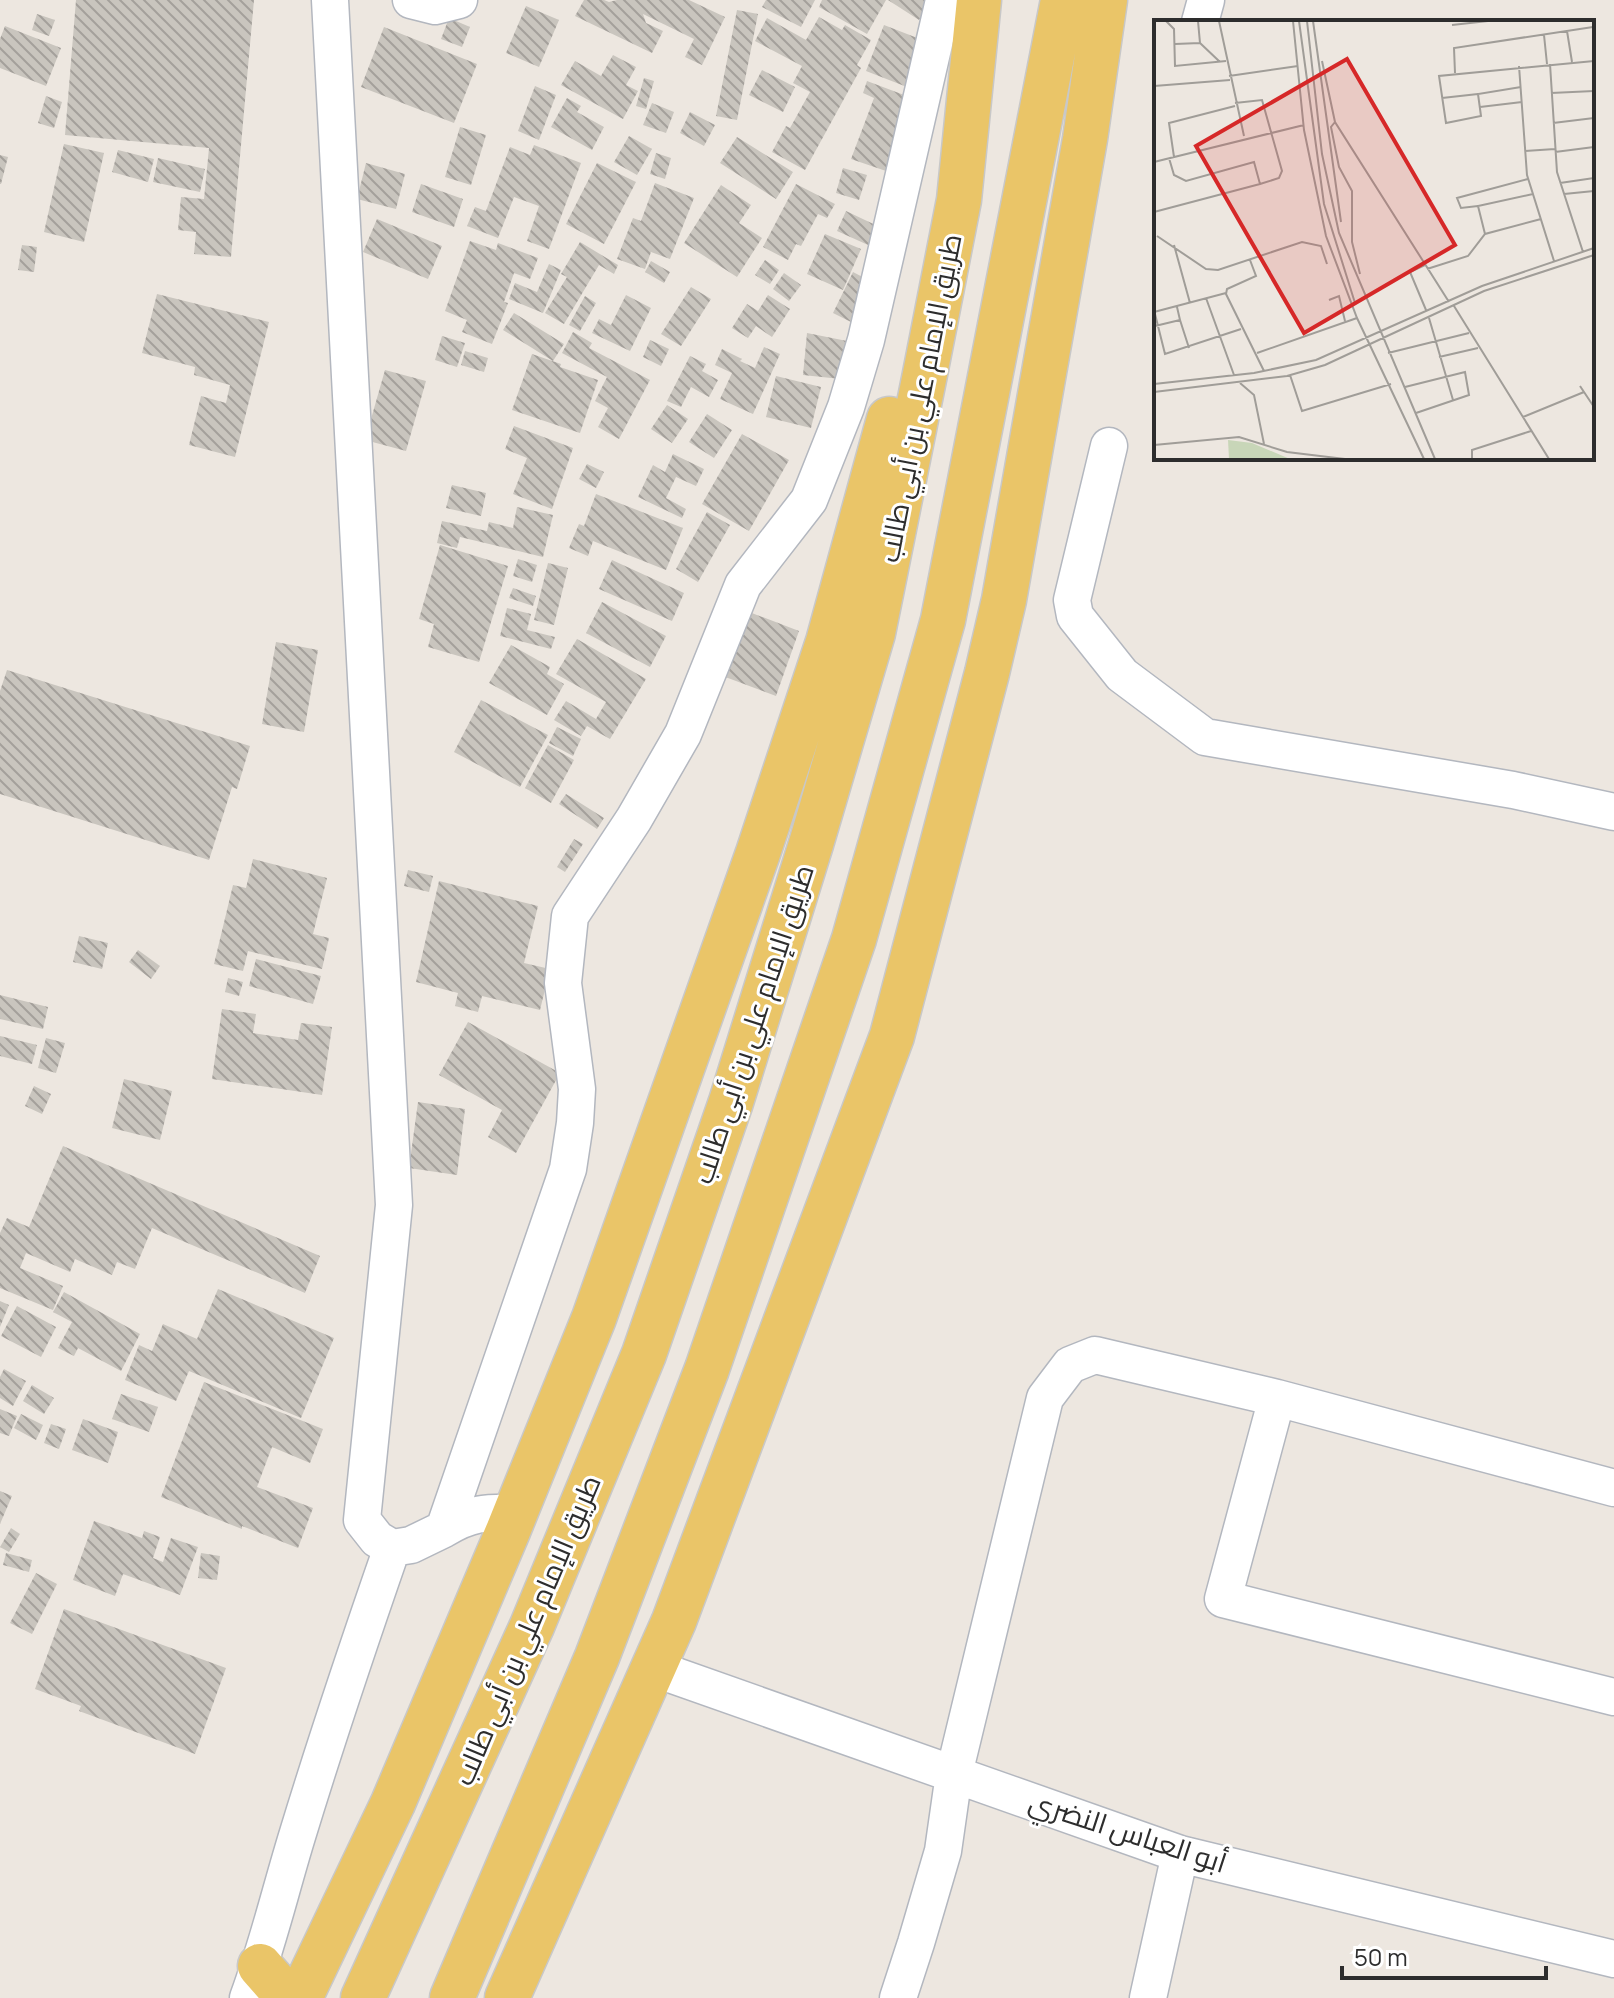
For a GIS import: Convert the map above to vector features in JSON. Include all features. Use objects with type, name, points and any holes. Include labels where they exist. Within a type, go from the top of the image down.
[{"type":"main road","name":"طريق الإمام علي بن أبي طالب","points":[[363,1998],[532,1626],[644,1354],[731,1102],[811,844],[873,633],[959,200],[979,0]]},
{"type":"main road","points":[[452,1998],[597,1657],[707,1369],[854,939],[943,620],[1063,0]]},
{"type":"main road","points":[[507,1998],[674,1621],[892,1036],[1004,600],[1085,139],[1105,0]]},
{"type":"main road","points":[[300,1998],[393,1803],[516,1513],[594,1318],[758,853],[828,642],[903,367],[959,200]]},
{"type":"street","points":[[330,0],[394,1205],[362,1520],[377,1539],[392,1548],[411,1545],[460,1519],[479,1513],[516,1513]]},
{"type":"street","points":[[411,0],[435,6],[459,0]]},
{"type":"street","points":[[444,1529],[568,1169],[577,1089],[563,983],[570,916],[634,819],[683,734],[743,585],[809,500],[846,407],[866,340],[944,0]]},
{"type":"street","points":[[1201,20],[1206,0]]},
{"type":"street","points":[[1109,446],[1072,600],[1075,616],[1122,675],[1205,737],[1513,790],[1614,812]]},
{"type":"street","points":[[898,1998],[943,1851],[954,1774],[1045,1398],[1070,1365],[1095,1355],[1277,1398],[1614,1488]]},
{"type":"street","points":[[1277,1398],[1223,1599],[1614,1697]]},
{"type":"street","points":[[265,1987],[292,1852],[333,1718],[392,1548]]},
{"type":"street","name":"أبو العباس النضري","points":[[653,1668],[1180,1854],[1614,1959]]},
{"type":"street","points":[[1148,1998],[1180,1854]]},
{"type":"building","points":[[76,0],[254,0],[231,257],[194,254],[196,232],[178,230],[181,197],[204,199],[209,148],[65,135]]},
{"type":"building","points":[[584,0],[689,0],[725,17],[702,65],[685,57],[694,39],[643,14],[646,23],[663,31],[652,53],[575,16]]},
{"type":"building","points":[[766,0],[815,0],[801,27],[762,7]]},
{"type":"building","points":[[822,0],[886,0],[867,34],[819,7]]},
{"type":"building","points":[[888,0],[927,0],[931,2],[919,20]]},
{"type":"building","points":[[526,6],[559,20],[539,67],[506,53]]},
{"type":"building","points":[[737,10],[758,14],[737,120],[716,116]]},
{"type":"building","points":[[37,14],[55,20],[49,36],[32,30]]},
{"type":"building","points":[[819,17],[842,30],[845,25],[871,40],[857,65],[861,68],[805,170],[772,152],[810,92],[793,83],[802,66],[755,41],[767,18],[806,40]]},
{"type":"building","points":[[449,18],[470,27],[462,47],[441,39]]},
{"type":"building","points":[[884,25],[925,41],[907,87],[866,71]]},
{"type":"building","points":[[5,26],[61,48],[46,86],[0,68],[0,39]]},
{"type":"building","points":[[384,27],[477,64],[454,123],[361,87]]},
{"type":"building","points":[[613,55],[636,67],[626,85],[638,91],[623,119],[561,85],[575,61],[601,76]]},
{"type":"building","points":[[762,70],[795,87],[783,112],[749,95]]},
{"type":"building","points":[[644,78],[654,81],[646,109],[636,106]]},
{"type":"building","points":[[867,81],[912,98],[886,171],[851,159],[874,98],[863,93]]},
{"type":"building","points":[[535,86],[556,95],[539,140],[518,131]]},
{"type":"building","points":[[46,96],[62,102],[54,128],[38,123]]},
{"type":"building","points":[[567,98],[581,106],[577,112],[604,127],[592,150],[551,127]]},
{"type":"building","points":[[652,103],[674,112],[666,133],[643,125]]},
{"type":"building","points":[[690,112],[715,125],[704,146],[680,133]]},
{"type":"building","points":[[460,127],[486,135],[471,185],[445,177]]},
{"type":"building","points":[[629,136],[652,149],[637,175],[614,162]]},
{"type":"building","points":[[737,137],[793,172],[776,199],[720,163]]},
{"type":"building","points":[[64,144],[104,153],[84,242],[44,232]]},
{"type":"building","points":[[534,145],[581,163],[549,249],[527,241],[539,206],[514,197],[498,238],[467,226],[475,207],[486,211],[510,147],[530,155]]},
{"type":"building","points":[[118,150],[154,159],[148,182],[112,172]]},
{"type":"building","points":[[656,153],[671,158],[665,179],[650,174]]},
{"type":"building","points":[[0,155],[8,157],[1,184],[0,184]]},
{"type":"building","points":[[158,158],[205,169],[200,192],[153,182]]},
{"type":"building","points":[[366,163],[405,174],[396,209],[357,199]]},
{"type":"building","points":[[597,163],[636,182],[604,244],[566,224]]},
{"type":"building","points":[[843,168],[867,175],[859,200],[836,193]]},
{"type":"building","points":[[655,183],[694,198],[670,259],[651,252],[645,269],[617,259],[633,218],[641,221]]},
{"type":"building","points":[[421,184],[463,199],[454,227],[412,212]]},
{"type":"building","points":[[796,184],[835,204],[827,218],[818,214],[801,246],[796,244],[788,260],[763,247]]},
{"type":"building","points":[[721,185],[751,205],[739,223],[762,238],[737,277],[684,243]]},
{"type":"building","points":[[846,211],[886,230],[877,249],[837,231]]},
{"type":"building","points":[[377,219],[442,246],[428,279],[363,252]]},
{"type":"building","points":[[825,234],[861,249],[843,290],[807,274]]},
{"type":"building","points":[[470,241],[496,250],[498,243],[538,258],[530,279],[514,273],[504,302],[508,303],[492,344],[462,332],[467,320],[445,311]]},
{"type":"building","points":[[580,242],[618,265],[614,274],[599,265],[564,324],[545,313],[567,277],[561,274]]},
{"type":"building","points":[[22,245],[37,247],[34,272],[18,270]]},
{"type":"building","points":[[765,260],[779,270],[770,284],[755,275]]},
{"type":"building","points":[[651,261],[670,272],[664,283],[645,272]]},
{"type":"building","points":[[549,264],[561,270],[543,313],[509,299],[515,283],[537,292]]},
{"type":"building","points":[[853,272],[874,283],[853,323],[833,313]]},
{"type":"building","points":[[784,273],[801,285],[789,301],[773,289]]},
{"type":"building","points":[[691,287],[711,299],[681,346],[661,334]]},
{"type":"building","points":[[157,294],[269,322],[235,457],[189,445],[201,396],[226,403],[230,385],[194,375],[195,367],[142,353]]},
{"type":"building","points":[[626,295],[651,308],[630,351],[592,333],[599,319],[611,325]]},
{"type":"building","points":[[768,295],[790,309],[772,337],[756,326],[748,338],[732,328],[747,304],[758,311]]},
{"type":"building","points":[[585,296],[596,303],[580,331],[569,325]]},
{"type":"building","points":[[514,313],[564,344],[553,361],[503,330]]},
{"type":"building","points":[[573,332],[592,343],[589,348],[650,380],[619,439],[598,427],[608,408],[595,401],[607,377],[562,353]]},
{"type":"building","points":[[807,333],[857,343],[850,380],[803,375]]},
{"type":"building","points":[[442,336],[465,343],[457,367],[435,360]]},
{"type":"building","points":[[650,340],[669,349],[661,366],[643,357]]},
{"type":"building","points":[[764,347],[780,354],[753,414],[720,399],[732,373],[715,365],[722,349],[755,368]]},
{"type":"building","points":[[465,351],[488,358],[484,372],[461,365]]},
{"type":"building","points":[[532,354],[598,380],[580,433],[512,410]]},
{"type":"building","points":[[690,356],[706,364],[702,371],[718,380],[709,397],[691,387],[681,407],[667,401]]},
{"type":"building","points":[[385,370],[426,381],[406,451],[365,440]]},
{"type":"building","points":[[776,376],[821,387],[811,428],[766,417]]},
{"type":"building","points":[[667,405],[688,419],[672,443],[651,429]]},
{"type":"building","points":[[707,414],[732,430],[714,458],[689,442]]},
{"type":"building","points":[[514,426],[573,448],[552,509],[513,494],[527,458],[505,449]]},
{"type":"building","points":[[742,434],[789,460],[749,531],[702,504]]},
{"type":"building","points":[[673,454],[704,469],[696,486],[676,477],[666,498],[686,509],[682,518],[638,497],[653,465],[665,472]]},
{"type":"building","points":[[587,464],[604,472],[596,488],[579,479]]},
{"type":"building","points":[[452,485],[486,493],[481,516],[446,508]]},
{"type":"building","points":[[596,494],[683,528],[666,570],[593,541],[588,556],[569,548],[579,524],[584,526]]},
{"type":"building","points":[[517,507],[553,515],[543,557],[460,537],[457,548],[437,543],[442,521],[487,531],[489,522],[513,528]]},
{"type":"building","points":[[707,512],[730,525],[698,582],[676,569]]},
{"type":"building","points":[[440,545],[508,566],[479,662],[428,647],[434,624],[419,619]]},
{"type":"building","points":[[518,559],[537,565],[532,582],[513,576]]},
{"type":"building","points":[[612,560],[684,593],[672,621],[599,589]]},
{"type":"building","points":[[548,563],[568,568],[554,625],[534,620]]},
{"type":"building","points":[[513,588],[536,596],[533,606],[509,598]]},
{"type":"building","points":[[602,602],[666,636],[650,667],[586,633]]},
{"type":"building","points":[[507,608],[531,614],[527,630],[555,637],[551,649],[500,636]]},
{"type":"building","points":[[744,610],[799,631],[776,696],[720,675]]},
{"type":"building","points":[[577,639],[646,679],[610,739],[587,726],[581,736],[554,720],[566,701],[596,719],[606,702],[556,674]]},
{"type":"building","points":[[276,642],[318,650],[304,732],[262,724]]},
{"type":"building","points":[[511,645],[550,667],[547,674],[564,684],[547,715],[489,683]]},
{"type":"building","points":[[7,670],[250,746],[237,789],[232,787],[209,860],[0,794],[0,691]]},
{"type":"building","points":[[481,700],[548,735],[520,787],[454,752]]},
{"type":"building","points":[[557,727],[581,739],[573,756],[549,743]]},
{"type":"building","points":[[548,745],[574,760],[551,803],[525,788]]},
{"type":"building","points":[[566,794],[604,818],[597,829],[559,804]]},
{"type":"building","points":[[574,839],[583,844],[565,872],[557,867]]},
{"type":"building","points":[[253,859],[327,878],[313,934],[329,938],[322,969],[248,951],[243,971],[214,964],[233,885],[246,888]]},
{"type":"building","points":[[408,870],[433,876],[429,892],[404,886]]},
{"type":"building","points":[[439,881],[538,906],[524,963],[550,969],[540,1010],[482,996],[478,1012],[455,1006],[458,993],[416,982]]},
{"type":"building","points":[[79,936],[108,943],[102,969],[73,962]]},
{"type":"building","points":[[138,950],[160,966],[151,979],[129,962]]},
{"type":"building","points":[[256,959],[321,976],[313,1004],[249,986]]},
{"type":"building","points":[[228,978],[243,982],[239,996],[225,992]]},
{"type":"building","points":[[0,995],[48,1007],[43,1029],[0,1019]]},
{"type":"building","points":[[222,1009],[256,1014],[253,1033],[298,1040],[301,1023],[332,1027],[322,1095],[212,1079]]},
{"type":"building","points":[[468,1022],[560,1073],[516,1153],[488,1137],[502,1110],[439,1075]]},
{"type":"building","points":[[0,1036],[37,1045],[32,1064],[0,1056]]},
{"type":"building","points":[[46,1038],[65,1043],[56,1073],[38,1068]]},
{"type":"building","points":[[124,1079],[172,1091],[160,1140],[112,1128]]},
{"type":"building","points":[[34,1086],[51,1094],[42,1114],[25,1106]]},
{"type":"building","points":[[418,1102],[465,1109],[457,1175],[409,1168]]},
{"type":"building","points":[[63,1146],[320,1256],[305,1293],[152,1228],[135,1269],[117,1262],[112,1275],[75,1259],[70,1272],[26,1253],[20,1268],[63,1286],[53,1310],[0,1288],[0,1233],[7,1218],[29,1227]]},
{"type":"building","points":[[218,1289],[334,1338],[301,1418],[189,1371],[176,1401],[125,1380],[139,1345],[152,1351],[163,1324],[197,1339]]},
{"type":"building","points":[[64,1292],[140,1334],[121,1371],[78,1348],[74,1356],[58,1348],[72,1322],[53,1312]]},
{"type":"building","points":[[0,1301],[9,1305],[0,1327]]},
{"type":"building","points":[[17,1306],[56,1327],[41,1357],[1,1336]]},
{"type":"building","points":[[4,1369],[26,1381],[13,1406],[0,1398],[0,1377]]},
{"type":"building","points":[[204,1382],[323,1429],[310,1463],[272,1447],[257,1487],[313,1508],[298,1548],[161,1497]]},
{"type":"building","points":[[32,1385],[54,1398],[44,1414],[23,1401]]},
{"type":"building","points":[[121,1394],[158,1407],[149,1432],[112,1419]]},
{"type":"building","points":[[0,1409],[17,1416],[9,1436],[0,1433]]},
{"type":"building","points":[[21,1414],[43,1425],[36,1440],[14,1428]]},
{"type":"building","points":[[83,1419],[118,1432],[108,1463],[72,1450]]},
{"type":"building","points":[[51,1424],[66,1429],[59,1449],[44,1443]]},
{"type":"building","points":[[0,1491],[12,1496],[0,1524]]},
{"type":"building","points":[[94,1521],[142,1538],[144,1531],[160,1537],[153,1558],[163,1562],[171,1538],[198,1547],[180,1595],[123,1574],[115,1596],[73,1580]]},
{"type":"building","points":[[11,1528],[20,1534],[9,1552],[0,1547]]},
{"type":"building","points":[[6,1553],[32,1560],[29,1572],[3,1565]]},
{"type":"building","points":[[201,1553],[220,1556],[217,1580],[198,1578]]},
{"type":"building","points":[[36,1573],[57,1584],[32,1634],[10,1623]]},
{"type":"building","points":[[64,1609],[226,1668],[195,1754],[79,1711],[81,1706],[35,1689]]}]
